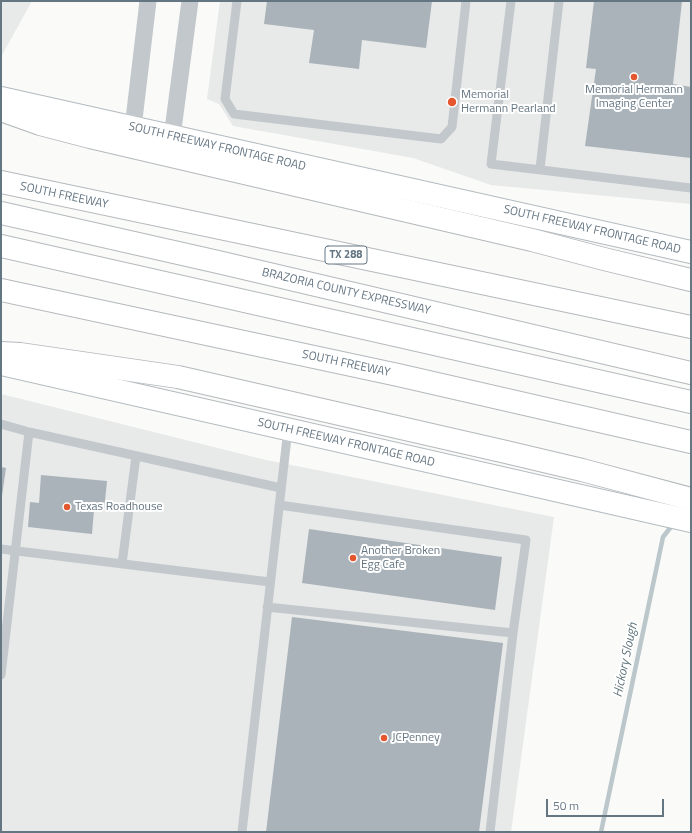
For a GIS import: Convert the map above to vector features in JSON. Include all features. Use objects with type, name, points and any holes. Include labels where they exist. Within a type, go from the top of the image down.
[{"type":"main road","name":"SOUTH FREEWAY FRONTAGE ROAD","points":[[1,98],[691,252]]},
{"type":"main road","points":[[1,110],[40,124],[90,137],[532,240],[604,260],[691,280]]},
{"type":"main road","name":"SOUTH FREEWAY","points":[[1,182],[691,327]]},
{"type":"main road","name":"BRAZORIA COUNTY EXPRESSWAY","points":[[1,213],[691,372]]},
{"type":"main road","points":[[1,246],[690,402]]},
{"type":"main road","name":"SOUTH FREEWAY","points":[[1,290],[398,375],[688,441]]},
{"type":"main road","points":[[1,353],[20,354],[178,377],[506,452],[691,498]]},
{"type":"main road","name":"SOUTH FREEWAY FRONTAGE ROAD","points":[[1,364],[691,521]]},
{"type":"street","points":[[133,128],[148,1]]},
{"type":"street","points":[[172,137],[190,1]]},
{"type":"lane","points":[[238,1],[225,99],[234,114],[441,139],[452,127],[466,1]]},
{"type":"lane","points":[[511,1],[491,164],[691,188]]},
{"type":"lane","points":[[540,169],[558,1]]},
{"type":"lane","points":[[1,424],[28,432],[281,488]]},
{"type":"lane","points":[[242,832],[288,429]]},
{"type":"lane","points":[[1,675],[28,432]]},
{"type":"lane","points":[[122,564],[136,456]]},
{"type":"lane","points":[[279,505],[526,540],[513,633],[490,832]]},
{"type":"lane","points":[[1,549],[270,582]]},
{"type":"lane","points":[[267,607],[513,633]]},
{"type":"shaded area","points":[[1,1],[32,1],[1,57]]},
{"type":"shaded area","name":"Memorial Hermann Pearland","points":[[220,1],[691,1],[691,204],[491,185],[413,158],[233,126],[219,104],[207,99]]},
{"type":"shaded area","points":[[1,394],[266,460],[554,517],[511,832],[1,832]]},
{"type":"building","points":[[267,1],[432,1],[426,48],[362,40],[359,69],[309,63],[314,30],[264,24]]},
{"type":"building","name":"Memorial Hermann Imaging Center","points":[[594,1],[682,1],[673,84],[691,87],[691,158],[585,146],[596,69],[586,68]]},
{"type":"building","points":[[1,467],[6,468],[2,496],[1,496]]},
{"type":"building","name":"Texas Roadhouse","points":[[41,475],[107,481],[104,511],[94,510],[92,534],[28,527],[30,502],[39,503]]},
{"type":"building","points":[[309,529],[502,557],[495,610],[302,583]]},
{"type":"building","name":"JCPenney","points":[[292,617],[503,643],[479,832],[266,832]]},
{"type":"waterway","name":"Hickory Slough","points":[[601,832],[663,537],[674,523]]},
{"type":"place","name":"Memorial Hermann Imaging Center","points":[[634,77]]},
{"type":"place","name":"Memorial Hermann Pearland","points":[[452,102]]},
{"type":"place","name":"Texas Roadhouse","points":[[67,507]]},
{"type":"place","name":"Another Broken Egg Cafe","points":[[353,558]]},
{"type":"place","name":"JCPenney","points":[[384,738]]}]
